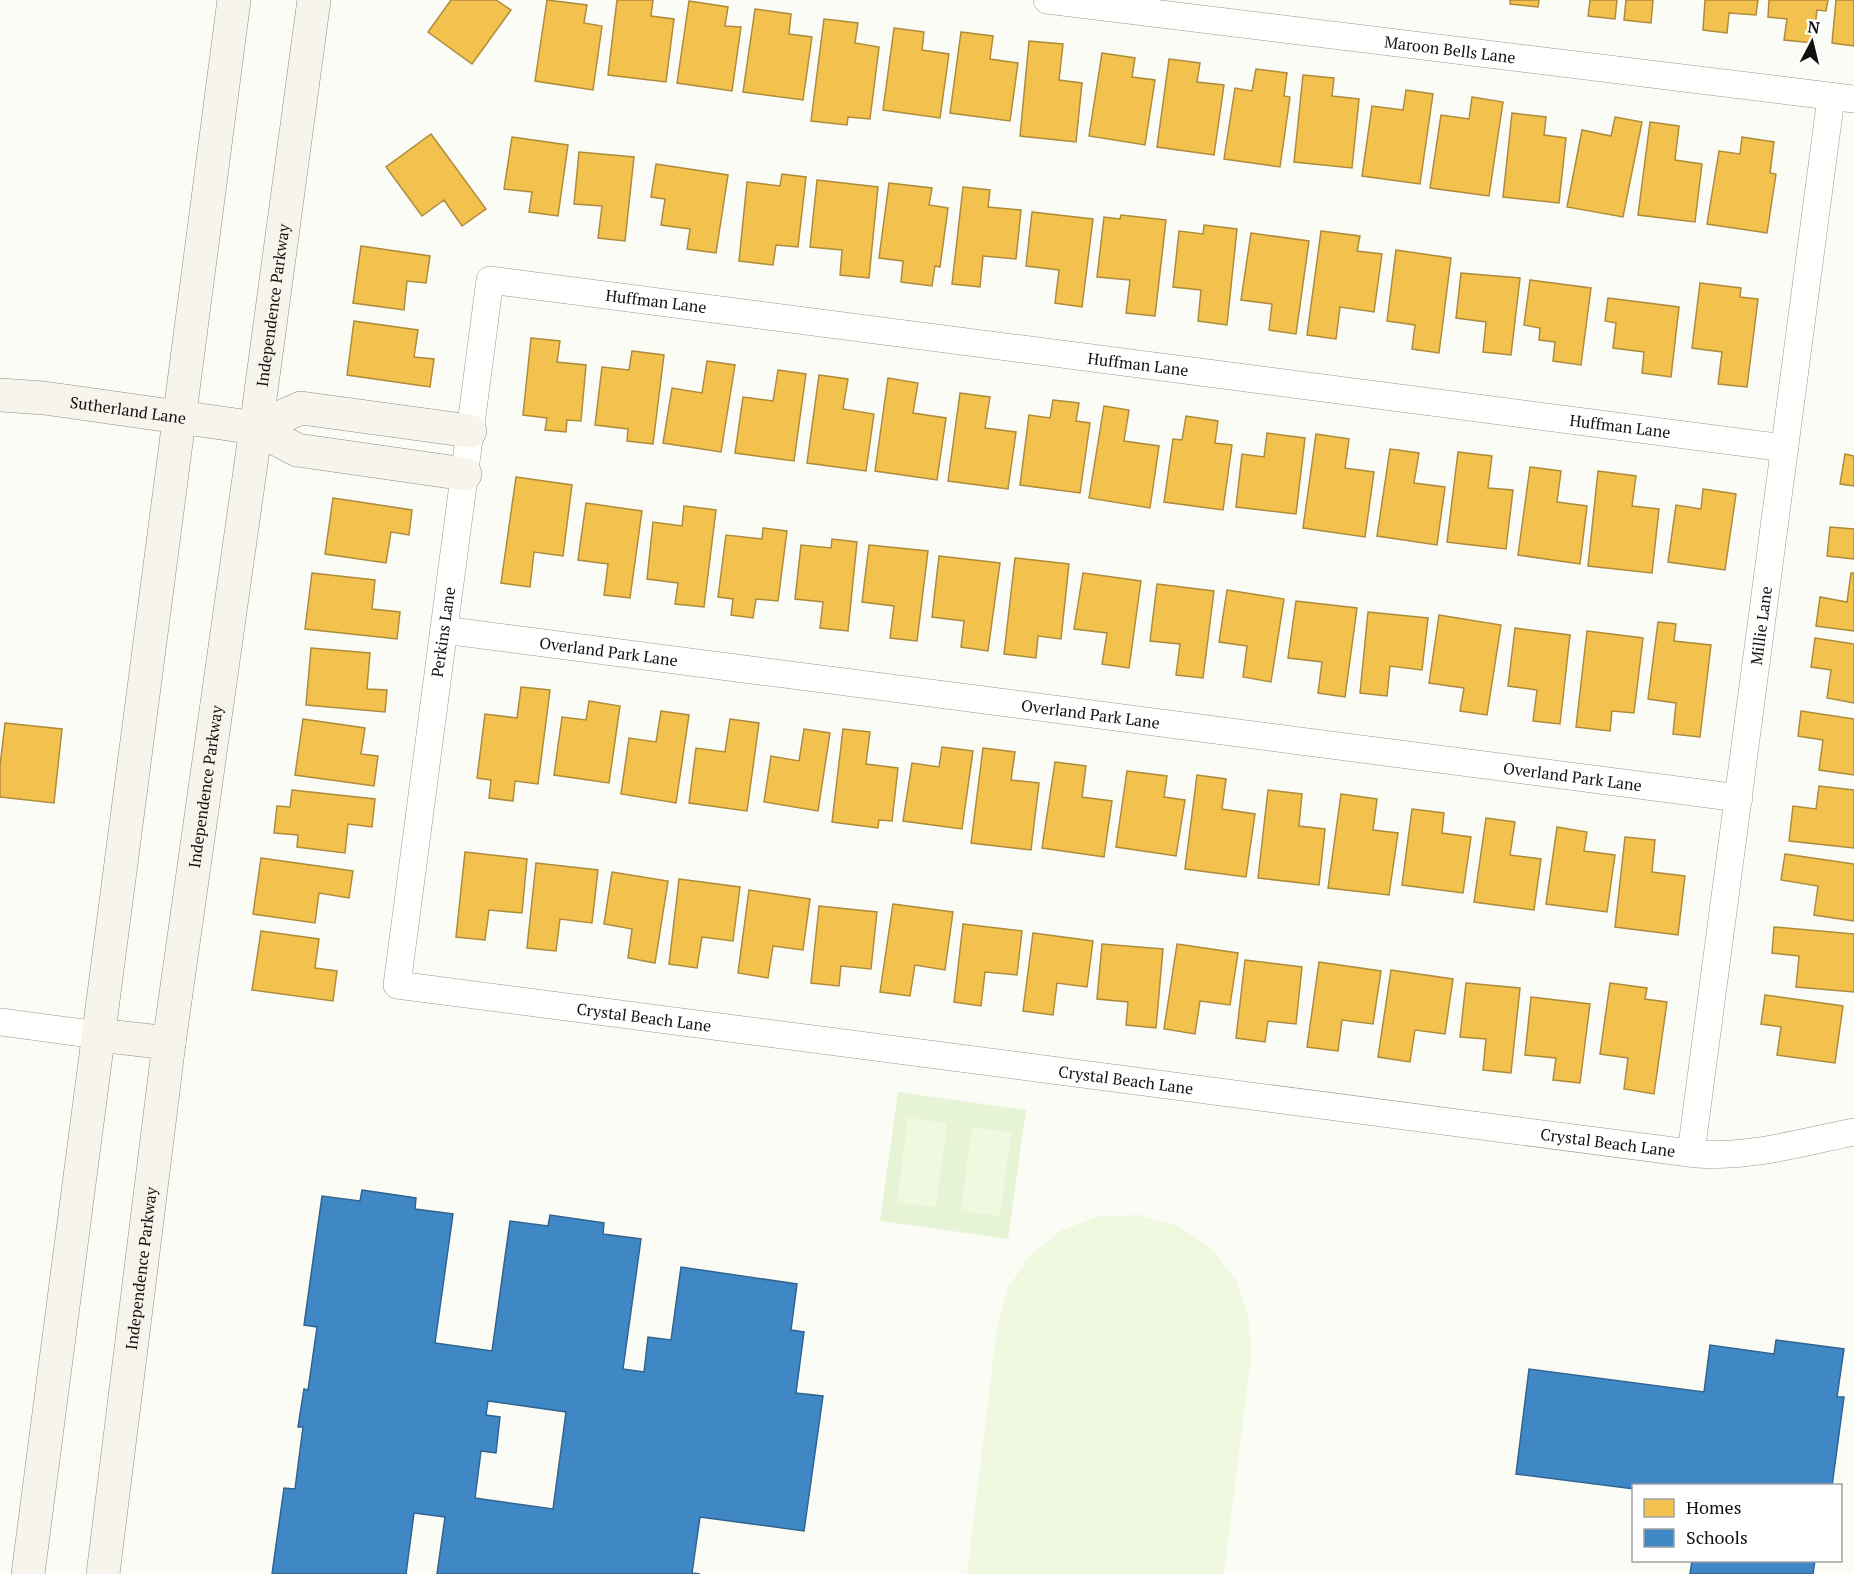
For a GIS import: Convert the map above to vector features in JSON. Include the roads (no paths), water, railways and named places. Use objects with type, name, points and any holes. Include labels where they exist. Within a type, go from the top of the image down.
[{"type":"main road","points":[[28,1574],[234,0]]},
{"type":"main road","name":"Independence Parkway","points":[[103,1574],[169,1043],[314,0]]},
{"type":"main road","name":"Sutherland Lane","points":[[0,395],[44,398],[256,428],[297,450],[465,474]]},
{"type":"main road","points":[[256,428],[301,408],[470,431]]},
{"type":"main road","points":[[98,1035],[169,1043]]},
{"type":"street","name":"Maroon Bells Lane","points":[[1047,0],[1843,99]]},
{"type":"street","name":"Millie Lane","points":[[1691,1153],[1785,448],[1843,99]]},
{"type":"street","name":"Huffman Lane","points":[[490,280],[1785,448]]},
{"type":"street","name":"Perkins Lane","points":[[397,985],[490,280]]},
{"type":"street","name":"Overland Park Lane","points":[[444,630],[1739,798]]},
{"type":"street","name":"Crystal Beach Lane","points":[[397,985],[1691,1153],[1722,1155],[1752,1152],[1854,1132]]},
{"type":"street","points":[[0,1022],[98,1035]]}]
